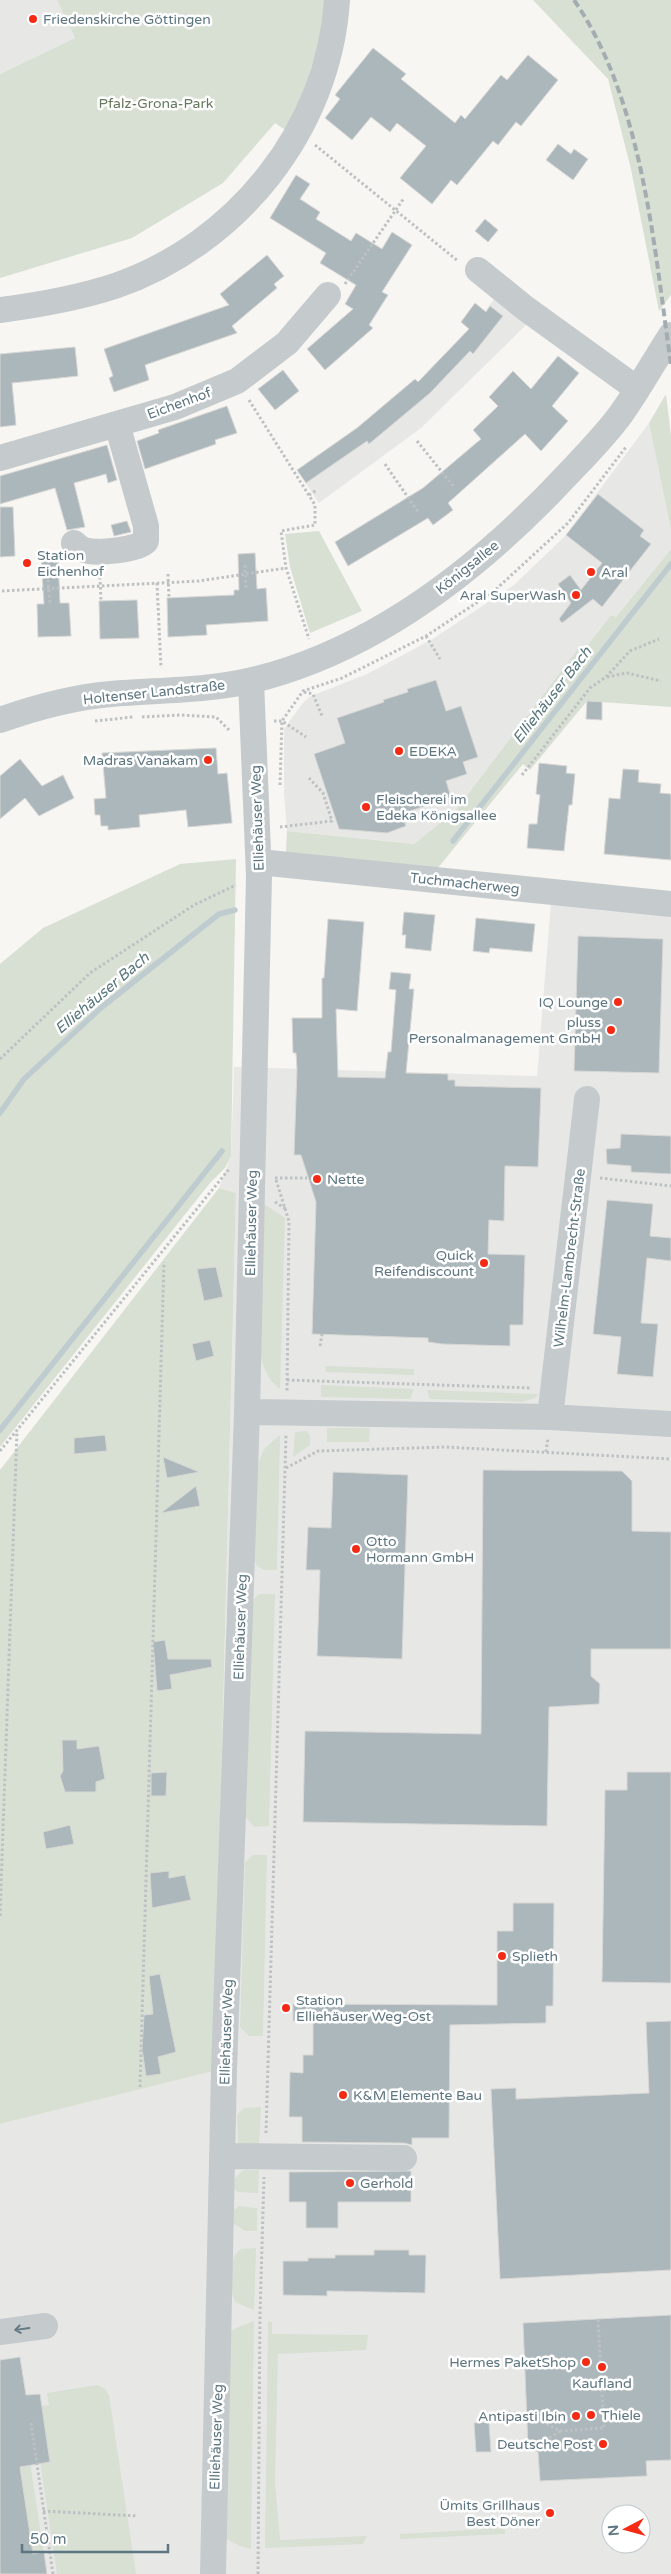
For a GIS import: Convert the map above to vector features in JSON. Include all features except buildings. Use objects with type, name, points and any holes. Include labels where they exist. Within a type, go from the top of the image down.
[{"type":"street","points":[[0,310],[58,301],[116,285],[178,254],[203,239],[240,209],[282,160],[316,98],[326,69],[332,43],[337,0]]},
{"type":"street","points":[[478,270],[525,308],[637,389]]},
{"type":"street","name":"Eichenhof","points":[[0,458],[175,407],[237,381],[287,343],[328,295]]},
{"type":"street","name":"Königsallee","points":[[251,681],[295,668],[351,643],[426,600],[533,512],[597,444],[637,389],[671,335]]},
{"type":"street","points":[[74,543],[83,550],[91,551],[136,548],[146,541],[146,526],[117,424]]},
{"type":"street","name":"Holtenser Landstraße","points":[[0,720],[60,704],[109,694],[178,691],[251,681]]},
{"type":"street","name":"Elliehäuser Weg","points":[[213,2574],[223,2156],[246,1412],[259,862],[251,681]]},
{"type":"street","name":"Tuchmacherweg","points":[[259,862],[671,904]]},
{"type":"street","name":"Wilhelm-Lambrecht-Straße","points":[[550,1417],[588,1099]]},
{"type":"street","points":[[246,1412],[550,1417],[671,1424]]},
{"type":"street","points":[[223,2156],[404,2158]]},
{"type":"street","points":[[0,2332],[45,2326]]},
{"type":"path","points":[[298,132],[468,269],[478,270]]},
{"type":"path","points":[[328,295],[345,285],[404,198]]},
{"type":"path","points":[[237,381],[315,505],[315,525],[281,531],[286,568],[310,642]]},
{"type":"path","points":[[417,441],[454,487]]},
{"type":"path","points":[[385,464],[418,512]]},
{"type":"path","points":[[309,495],[317,490]]},
{"type":"path","points":[[245,565],[246,590]]},
{"type":"path","points":[[2,591],[199,581],[286,568]]},
{"type":"path","points":[[168,574],[169,598]]},
{"type":"path","points":[[100,577],[101,601]]},
{"type":"path","points":[[48,580],[50,604]]},
{"type":"path","points":[[157,583],[161,676]]},
{"type":"path","points":[[426,636],[440,659]]},
{"type":"path","points":[[303,644],[318,638]]},
{"type":"path","points":[[522,775],[590,688],[606,677],[630,651],[659,639]]},
{"type":"path","points":[[606,677],[627,673],[661,681]]},
{"type":"path","points":[[303,692],[313,694],[322,716]]},
{"type":"path","points":[[89,721],[180,715],[216,717],[226,724]]},
{"type":"path","points":[[282,721],[306,737]]},
{"type":"path","points":[[279,827],[332,821],[323,794],[309,778]]},
{"type":"path","points":[[0,1059],[90,973],[194,904],[243,882]]},
{"type":"path","points":[[0,1451],[232,1166]]},
{"type":"path","points":[[578,1176],[671,1186]]},
{"type":"path","points":[[275,1178],[307,1178]]},
{"type":"path","points":[[258,2574],[260,2315],[288,1380],[290,1221],[287,1210]]},
{"type":"path","points":[[140,2087],[164,1262]]},
{"type":"path","points":[[320,1346],[322,1334]]},
{"type":"path","points":[[288,1380],[553,1388]]},
{"type":"path","points":[[0,1916],[17,1430]]},
{"type":"path","points":[[286,1468],[318,1451],[445,1447],[671,1458]]},
{"type":"path","points":[[533,2449],[560,2431],[604,2428],[598,2319]]},
{"type":"path","points":[[509,2412],[531,2416],[560,2431]]},
{"type":"path","points":[[31,2423],[52,2574]]},
{"type":"path","points":[[43,2510],[138,2516]]},
{"type":"shaded area","name":"Friedenskirche Göttingen","points":[[0,0],[57,0],[75,38],[0,74]]},
{"type":"shaded area","points":[[495,298],[527,324],[421,428],[319,503],[297,470],[357,428],[415,379],[418,382],[458,341],[461,343]]},
{"type":"shaded area","points":[[649,423],[671,530],[671,549],[616,617],[611,615],[584,650],[577,650],[456,810],[414,844],[287,831],[284,793],[284,729],[302,704],[309,697],[367,674],[431,640],[514,585],[566,535]]},
{"type":"shaded area","points":[[551,902],[671,912],[671,2574],[0,2574],[0,2124],[214,2071],[236,1193],[219,1188],[231,1156],[234,1067],[537,1076]]},
{"type":"green space","name":"Pfalz-Grona-Park","points":[[57,0],[330,0],[331,6],[290,133],[275,123],[223,183],[132,238],[0,278],[0,74],[75,38]]},
{"type":"green space","points":[[533,0],[671,0],[671,295],[659,311],[631,169],[608,79]]},
{"type":"green space","points":[[666,394],[671,436],[671,530],[649,423]]},
{"type":"green space","points":[[319,531],[362,611],[310,633],[290,567],[285,534]]},
{"type":"green space","points":[[671,549],[671,707],[587,701],[530,770],[523,764],[437,869],[286,852],[287,831],[414,844],[456,810],[577,650],[584,650],[611,615],[616,617]]},
{"type":"green space","points":[[236,859],[231,1156],[225,1168],[210,1183],[0,1447],[0,964],[43,928],[180,864]]},
{"type":"green space","points":[[219,1188],[236,1193],[214,2071],[0,2124],[0,1470]]},
{"type":"green space","points":[[264,1204],[285,1218],[280,1389],[266,1372],[260,1351]]},
{"type":"green space","points":[[326,1366],[414,1369],[414,1375],[325,1372]]},
{"type":"green space","points":[[321,1385],[414,1389],[410,1399],[321,1397]]},
{"type":"green space","points":[[427,1390],[539,1394],[535,1398],[522,1402],[430,1399]]},
{"type":"green space","points":[[327,1428],[370,1428],[369,1442],[327,1442]]},
{"type":"green space","points":[[307,1431],[310,1436],[310,1445],[293,1457],[295,1432]]},
{"type":"green space","points":[[280,1435],[277,1570],[264,1570],[257,1566],[254,1558],[257,1465],[265,1448]]},
{"type":"green space","points":[[260,1594],[275,1594],[269,1826],[254,1827],[246,1818],[252,1604],[256,1596]]},
{"type":"green space","points":[[253,1855],[267,1855],[263,2036],[249,2036],[240,2027],[245,1862]]},
{"type":"green space","points":[[261,2107],[259,2149],[238,2144],[237,2115],[244,2108]]},
{"type":"green space","points":[[243,2170],[259,2170],[258,2193],[238,2192],[234,2189],[235,2178]]},
{"type":"green space","points":[[239,2206],[257,2208],[257,2231],[245,2231],[233,2223],[234,2210]]},
{"type":"green space","points":[[256,2248],[254,2310],[235,2302],[231,2289],[230,2274],[233,2259],[241,2249]]},
{"type":"green space","points":[[254,2321],[251,2549],[242,2547],[224,2538],[229,2333]]},
{"type":"green space","points":[[268,2321],[272,2322],[272,2334],[368,2335],[366,2350],[278,2354],[275,2482],[280,2540],[367,2536],[363,2544],[265,2548]]},
{"type":"green space","points":[[97,2385],[104,2388],[109,2395],[136,2574],[57,2574],[33,2415],[41,2406],[49,2405],[47,2393]]},
{"type":"green space","points":[[25,2430],[47,2574],[36,2574],[14,2432]]},
{"type":"green space","points":[[505,2528],[505,2534],[400,2539],[400,2534]]},
{"type":"waterway","name":"Elliehäuser Bach","points":[[453,841],[671,564]]},
{"type":"waterway","name":"Elliehäuser Bach","points":[[0,1113],[24,1079],[102,1007],[219,914],[235,910]]},
{"type":"waterway","points":[[0,1430],[222,1151]]},
{"type":"railway","points":[[574,0],[597,40],[616,83],[631,128],[651,224],[671,365]]},
{"type":"place","name":"Friedenskirche Göttingen","points":[[33,19]]},
{"type":"place","name":"Station Eichenhof","points":[[27,563]]},
{"type":"place","name":"Aral","points":[[591,572]]},
{"type":"place","name":"Aral SuperWash","points":[[576,595]]},
{"type":"place","name":"EDEKA","points":[[399,751]]},
{"type":"place","name":"Madras Vanakam","points":[[208,760]]},
{"type":"place","name":"Fleischerei im Edeka Königsallee","points":[[366,807]]},
{"type":"place","name":"IQ Lounge","points":[[618,1002]]},
{"type":"place","name":"pluss Personalmanagement GmbH","points":[[611,1030]]},
{"type":"place","name":"Nette","points":[[317,1179]]},
{"type":"place","name":"Quick Reifendiscount","points":[[484,1263]]},
{"type":"place","name":"Otto Hormann GmbH","points":[[356,1549]]},
{"type":"place","name":"Splieth","points":[[502,1956]]},
{"type":"place","name":"Station Elliehäuser Weg-Ost","points":[[286,2008]]},
{"type":"place","name":"K&M Elemente Bau","points":[[343,2095]]},
{"type":"place","name":"Gerhold","points":[[350,2183]]},
{"type":"place","name":"Hermes PaketShop","points":[[586,2362]]},
{"type":"place","name":"Kaufland","points":[[602,2367]]},
{"type":"place","name":"Thiele","points":[[591,2415]]},
{"type":"place","name":"Antipasti Ibin","points":[[576,2416]]},
{"type":"place","name":"Deutsche Post","points":[[603,2444]]},
{"type":"place","name":"Ümits Grillhaus Best Döner","points":[[550,2513]]}]
